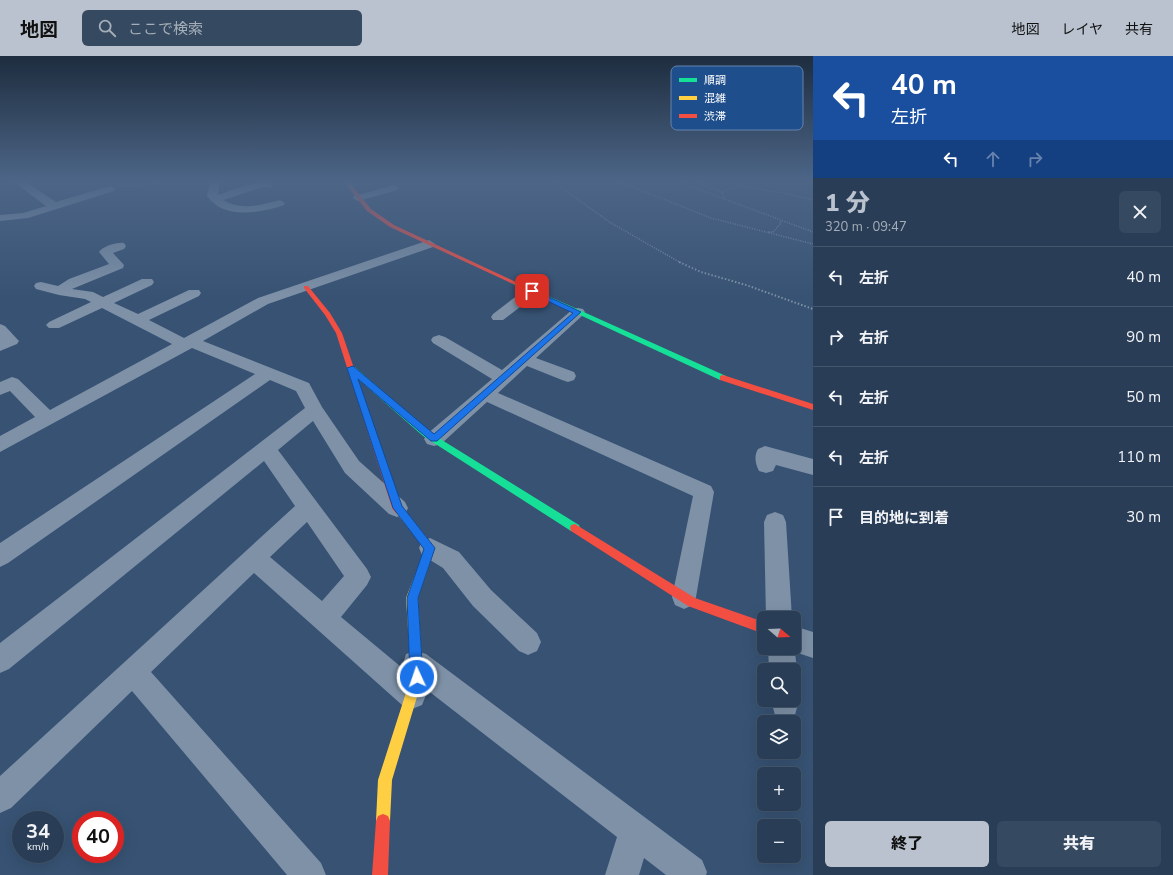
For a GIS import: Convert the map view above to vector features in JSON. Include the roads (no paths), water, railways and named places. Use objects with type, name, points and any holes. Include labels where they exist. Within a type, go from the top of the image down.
[{"type":"street","points":[[384,220],[428,244],[719,376],[756,390],[813,407]]},
{"type":"street","points":[[0,445],[189,343],[263,301],[428,244]]},
{"type":"street","points":[[59,291],[74,282],[118,265],[105,252],[120,246]]},
{"type":"street","points":[[54,325],[147,282]]},
{"type":"street","points":[[41,286],[59,291],[88,295],[104,302],[136,321],[303,387],[315,410],[352,467],[397,508],[430,548],[451,560],[482,598],[528,642]]},
{"type":"street","points":[[306,287],[328,314],[339,333],[397,508]]},
{"type":"street","points":[[498,317],[532,291]]},
{"type":"street","points":[[136,321],[194,293]]},
{"type":"street","points":[[434,439],[578,312]]},
{"type":"street","points":[[0,329],[11,341],[0,346]]},
{"type":"street","points":[[439,340],[503,378]]},
{"type":"street","points":[[524,359],[568,376]]},
{"type":"street","points":[[351,368],[434,439],[692,602],[757,625]]},
{"type":"street","points":[[0,556],[268,373]]},
{"type":"street","points":[[0,390],[12,383],[48,419]]},
{"type":"street","points":[[485,394],[704,492],[684,597]]},
{"type":"street","points":[[0,660],[315,410]]},
{"type":"street","points":[[266,449],[359,577],[323,618]]},
{"type":"street","points":[[766,465],[765,454],[813,467]]},
{"type":"street","points":[[0,797],[308,507]]},
{"type":"street","points":[[775,522],[780,611]]},
{"type":"street","points":[[380,875],[385,780],[417,677],[412,598],[430,548]]},
{"type":"street","points":[[254,558],[412,695]]},
{"type":"street","points":[[801,641],[813,645]]},
{"type":"street","points":[[416,664],[690,872]]},
{"type":"street","points":[[133,672],[309,875]]},
{"type":"street","points":[[622,875],[636,830]]}]
